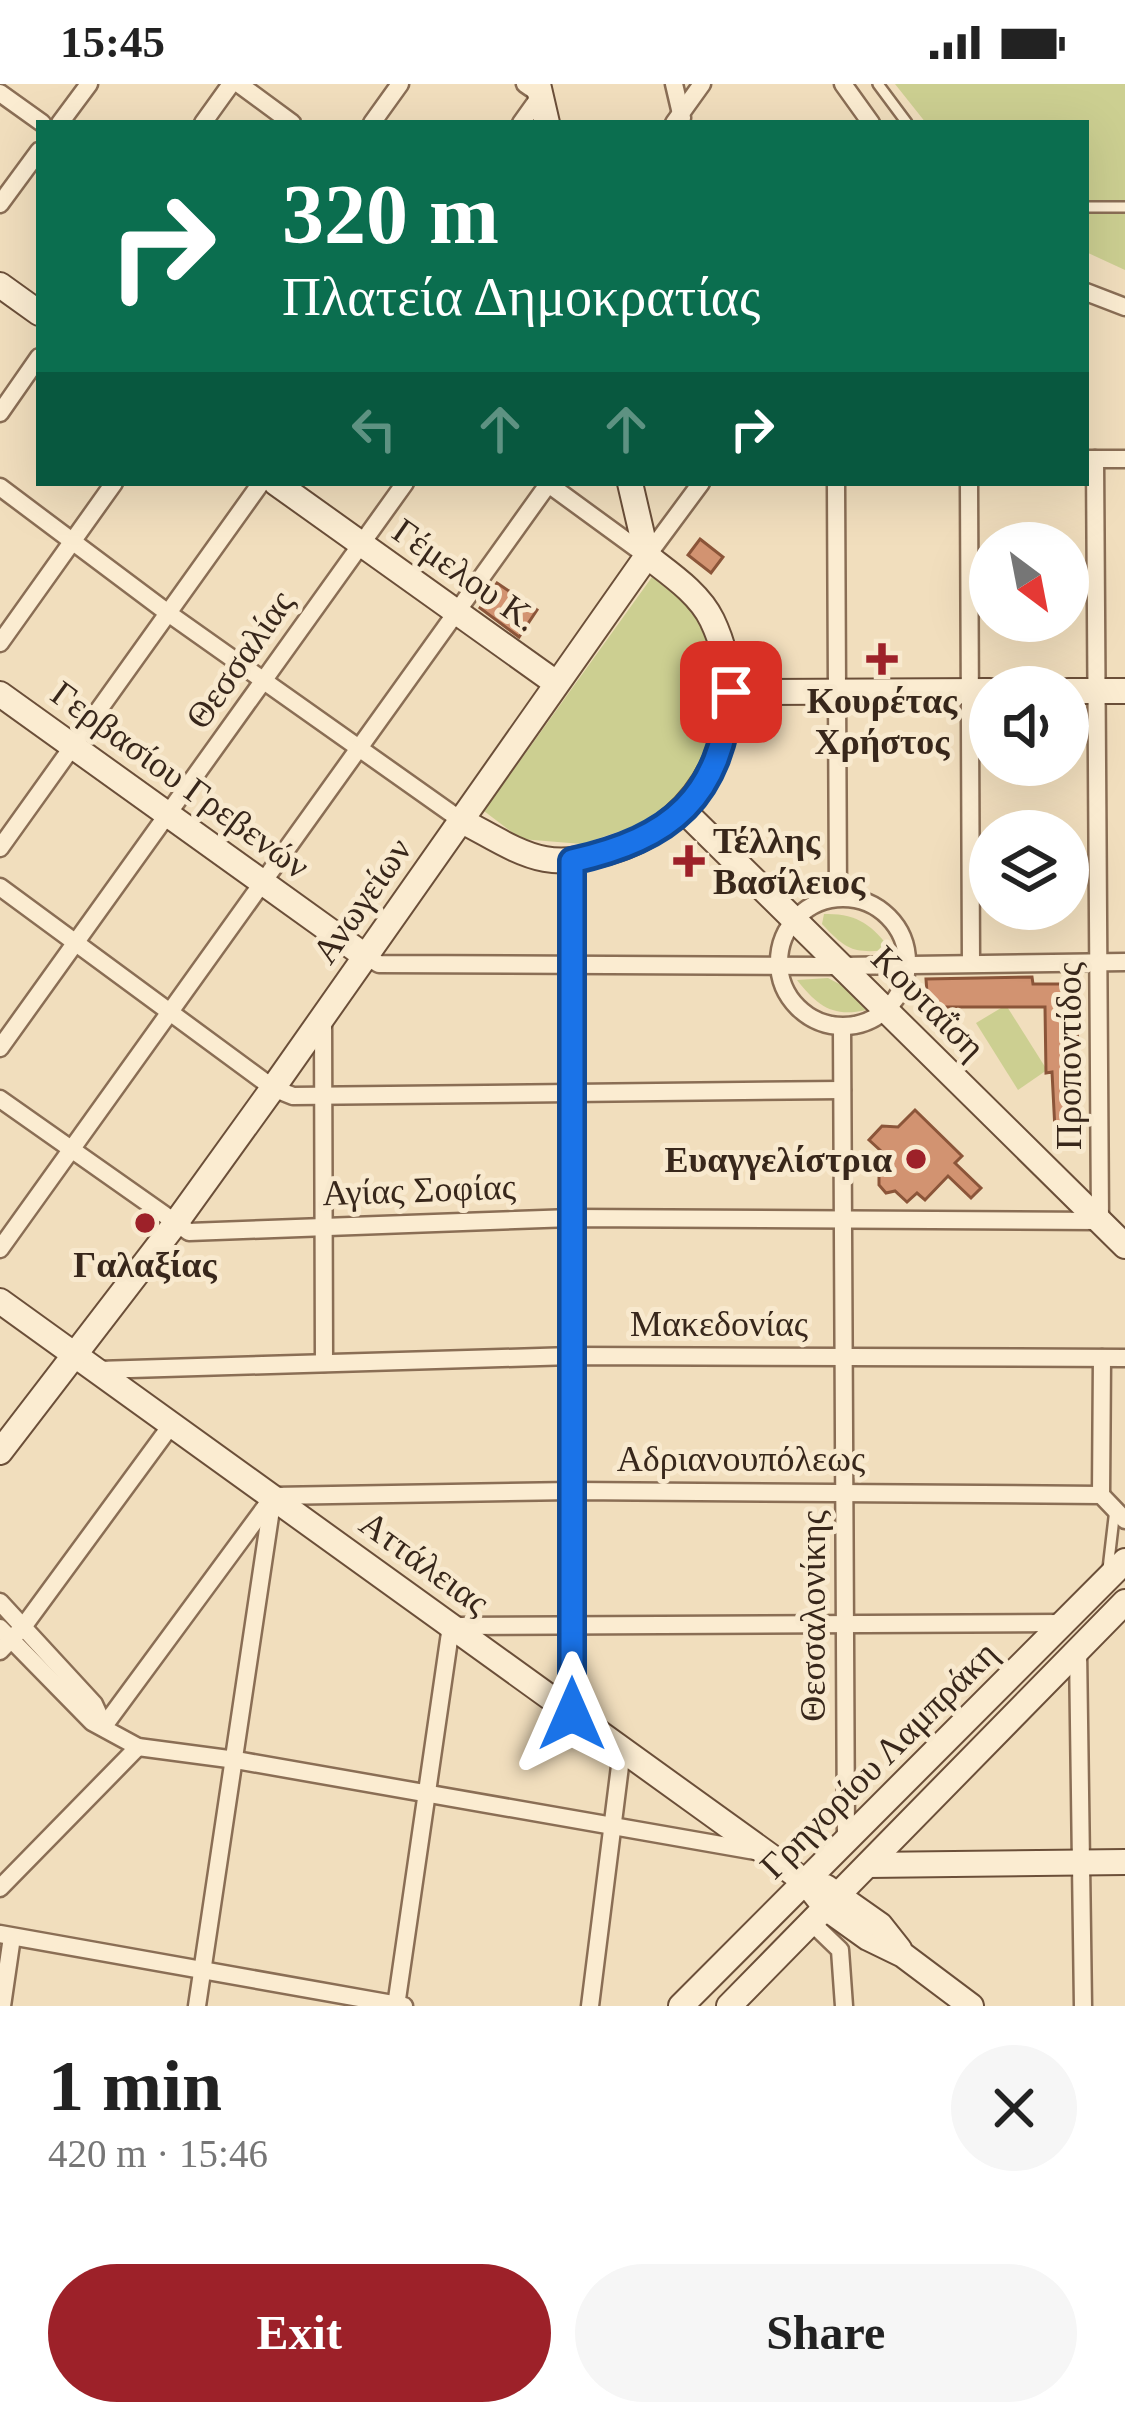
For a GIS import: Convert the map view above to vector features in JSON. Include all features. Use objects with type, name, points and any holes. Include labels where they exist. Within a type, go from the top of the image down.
[{"type":"main road","points":[[535,88],[546,120]]},
{"type":"main road","points":[[0,285],[36,311]]},
{"type":"main road","name":"Γέμελου Κ.","points":[[279,486],[556,682]]},
{"type":"main road","points":[[462,820],[542,859],[572,861],[635,844],[683,810],[718,760],[731,692],[723,650],[711,617],[687,587],[647,556],[631,486]]},
{"type":"main road","name":"Ανωγείων","points":[[0,1451],[283,1092],[322,1018],[372,960],[462,820],[647,556]]},
{"type":"main road","points":[[731,692],[969,692]]},
{"type":"main road","points":[[1089,692],[1125,692]]},
{"type":"main road","name":"Γερβασίου Γρεβενών","points":[[0,694],[372,960]]},
{"type":"main road","name":"Κουταΐση","points":[[683,810],[1125,1246]]},
{"type":"main road","name":"Αττάλειας","points":[[0,1301],[762,1852],[806,1882],[816,1882],[825,1908],[880,1925],[903,1955],[965,2004]]},
{"type":"main road","name":"Γρηγορίου Λαμπράκη","points":[[681,2006],[1116,1571]]},
{"type":"main road","name":"Γρηγορίου Λαμπράκη","points":[[729,2006],[1125,1602]]},
{"type":"main road","points":[[868,1865],[1125,1862]]},
{"type":"street","points":[[62,120],[88,84]]},
{"type":"street","points":[[205,120],[235,84],[288,120]]},
{"type":"street","points":[[374,120],[400,84]]},
{"type":"street","points":[[674,84],[679,120]]},
{"type":"street","points":[[679,120],[702,84]]},
{"type":"street","points":[[843,84],[869,120]]},
{"type":"street","points":[[522,120],[535,88]]},
{"type":"street","points":[[0,93],[38,120]]},
{"type":"street","points":[[0,205],[36,156]]},
{"type":"street","points":[[1089,293],[1125,307]]},
{"type":"street","points":[[0,413],[36,361]]},
{"type":"street","points":[[1091,459],[1125,459]]},
{"type":"street","name":"Προποντίδος","points":[[1082,666],[1091,459]]},
{"type":"street","points":[[0,643],[112,486]]},
{"type":"street","points":[[0,848],[260,486]]},
{"type":"street","name":"Θεσσαλίας","points":[[0,1048],[403,486]]},
{"type":"street","points":[[0,1249],[546,486]]},
{"type":"street","points":[[552,486],[647,556]]},
{"type":"street","name":"Ανωγείων","points":[[647,556],[698,486]]},
{"type":"street","points":[[836,486],[838,897]]},
{"type":"street","points":[[969,486],[979,666]]},
{"type":"street","points":[[0,487],[168,613],[462,820]]},
{"type":"street","points":[[971,963],[977,786]]},
{"type":"street","name":"Προποντίδος","points":[[1088,786],[1101,962],[1100,1221]]},
{"type":"street","points":[[572,861],[572,1714]]},
{"type":"street","points":[[0,886],[283,1092],[322,1098],[842,1090]]},
{"type":"street","points":[[838,897],[871,903],[890,916],[910,964],[903,987],[887,1011],[842,1027],[814,1020],[793,1004],[778,965],[782,938],[794,919],[813,904],[838,897]]},
{"type":"street","points":[[372,960],[841,966],[1125,962]]},
{"type":"street","points":[[322,1018],[324,1363]]},
{"type":"street","name":"Θεσσαλονίκης","points":[[842,1027],[846,1844]]},
{"type":"street","points":[[0,1099],[175,1224]]},
{"type":"street","name":"Αγίας Σοφίας","points":[[175,1224],[189,1232],[572,1218],[1100,1221]]},
{"type":"street","name":"Μακεδονίας","points":[[97,1370],[572,1356],[1125,1358]]},
{"type":"street","points":[[1102,1358],[1101,1495],[1120,1515]]},
{"type":"street","points":[[9,1637],[172,1424]]},
{"type":"street","name":"Αδριανουπόλεως","points":[[274,1496],[572,1491],[1101,1495]]},
{"type":"street","points":[[104,1726],[274,1496]]},
{"type":"street","points":[[197,2006],[274,1496]]},
{"type":"street","points":[[0,1602],[9,1637],[94,1704],[104,1726],[137,1747],[428,1792],[762,1852]]},
{"type":"street","points":[[2,2006],[6,1936],[399,2006],[451,1626],[1064,1623]]},
{"type":"street","points":[[1078,1650],[1083,2006]]},
{"type":"street","points":[[0,1888],[137,1747]]},
{"type":"street","points":[[590,2006],[622,1750]]},
{"type":"street","points":[[825,1908],[840,1949],[844,2006]]},
{"type":"lane","points":[[878,84],[905,120]]},
{"type":"lane","points":[[1089,207],[1125,207]]},
{"type":"lane","points":[[1116,1571],[1120,1515]]},
{"type":"green space","points":[[895,84],[1125,84],[1125,270],[1089,253],[1089,120],[924,120]]},
{"type":"green space","points":[[652,577],[690,607],[718,662],[717,724],[690,785],[644,823],[582,844],[521,839],[484,811]]},
{"type":"green space","points":[[824,914],[863,922],[891,950],[846,945],[822,924]]},
{"type":"green space","points":[[828,978],[866,1010],[834,1011],[797,980]]},
{"type":"green space","points":[[1006,1005],[1047,1070],[1018,1090],[976,1023]]},
{"type":"building","points":[[700,539],[723,557],[711,573],[688,555]]},
{"type":"building","points":[[497,583],[537,610],[519,637],[480,608]]},
{"type":"building","points":[[1032,977],[1033,984],[1075,984],[1082,1128],[1055,1130],[1052,1072],[1046,1073],[1045,1007],[928,1007],[926,979]]},
{"type":"building","name":"Ευαγγελίστρια","points":[[915,1110],[962,1156],[955,1163],[981,1188],[971,1198],[948,1176],[925,1200],[917,1193],[907,1202],[879,1185],[879,1175],[868,1164],[881,1151],[869,1140],[882,1126],[898,1127]]},
{"type":"place","name":"Κουρέτας Χρήστος","points":[[882,659]]},
{"type":"place","name":"Τέλλης Βασίλειος","points":[[689,861]]},
{"type":"place","name":"Ευαγγελίστρια","points":[[916,1159]]},
{"type":"place","name":"Γαλαξίας","points":[[145,1223]]},
{"type":"route","points":[[572,1714],[572,861],[635,844],[683,810],[718,760],[731,692]]}]
